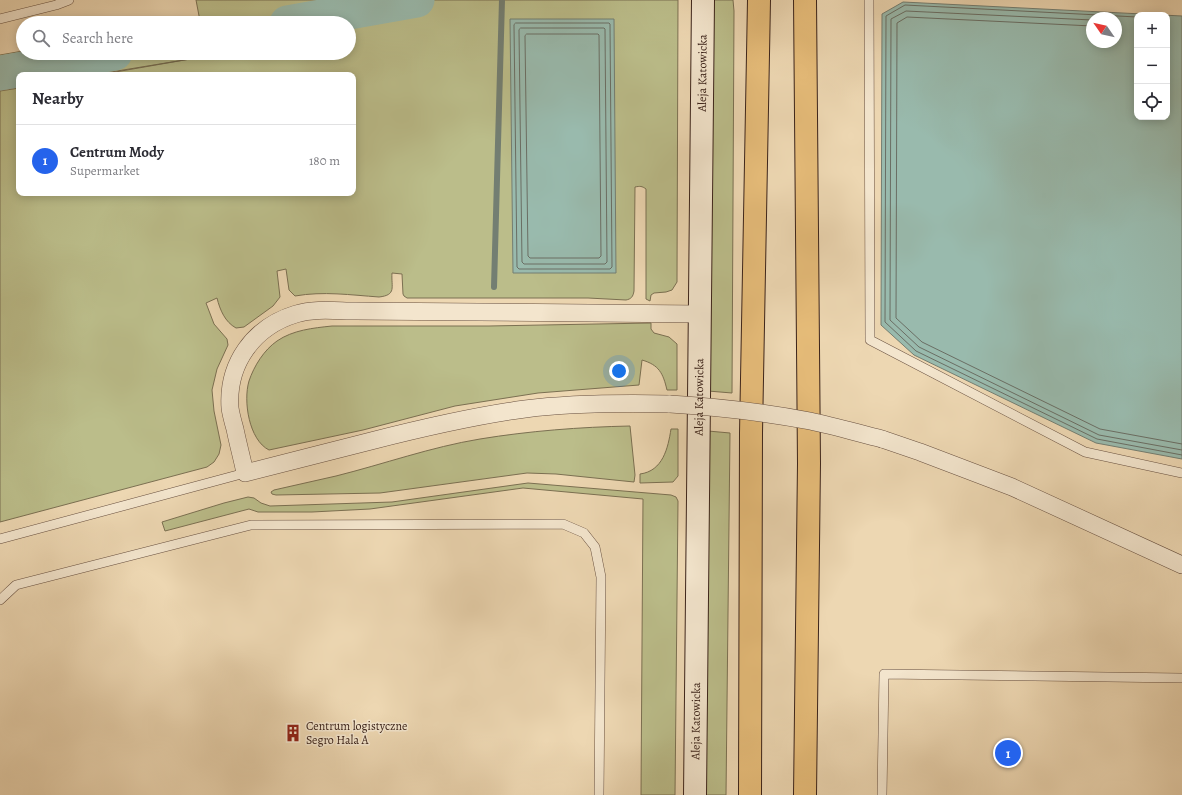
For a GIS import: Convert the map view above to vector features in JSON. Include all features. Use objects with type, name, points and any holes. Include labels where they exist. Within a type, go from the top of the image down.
[{"type":"highway","points":[[750,795],[751,433],[759,0]]},
{"type":"highway","points":[[805,0],[809,455],[805,795]]},
{"type":"street","name":"Aleja Katowicka","points":[[695,795],[703,0]]},
{"type":"street","points":[[700,314],[356,311],[318,311],[297,314],[278,321],[260,332],[240,357],[234,374],[230,391],[230,410],[245,473],[425,428],[526,409],[594,404],[670,404],[708,406],[810,421],[882,439],[935,457],[1012,487],[1182,565]]},
{"type":"lane","points":[[0,19],[70,0]]},
{"type":"lane","points":[[869,0],[870,340],[1085,452],[1182,473]]},
{"type":"lane","points":[[0,539],[245,473]]},
{"type":"lane","points":[[0,600],[16,585],[251,525],[563,524],[584,533],[595,547],[602,577],[599,795]]},
{"type":"lane","points":[[882,795],[884,674],[1181,678]]},
{"type":"green space","points":[[196,0],[678,0],[677,282],[672,290],[654,293],[651,295],[650,301],[646,299],[646,189],[640,186],[635,187],[634,291],[632,297],[626,300],[588,298],[407,298],[403,294],[402,274],[392,273],[392,290],[385,296],[379,297],[348,294],[326,294],[295,296],[289,290],[286,269],[277,271],[280,297],[273,306],[244,327],[236,328],[226,319],[221,311],[217,298],[206,303],[214,324],[227,339],[228,345],[217,369],[212,390],[214,411],[221,445],[219,454],[214,462],[207,467],[0,522],[0,91],[16,88],[16,196],[356,196],[356,72],[115,72],[184,60],[356,60],[356,16],[199,16]]},
{"type":"green space","points":[[713,0],[733,0],[734,11],[732,393],[708,391]]},
{"type":"green space","points":[[16,52],[16,60],[184,60],[111,72],[16,72],[16,87],[0,90],[0,55]]},
{"type":"green space","points":[[651,323],[651,329],[654,333],[669,337],[677,344],[677,390],[667,390],[662,374],[659,370],[653,364],[642,360],[639,385],[538,393],[455,406],[363,430],[269,450],[262,445],[257,438],[249,419],[247,409],[247,389],[257,364],[268,349],[277,341],[290,334],[303,330],[332,326],[489,326]]},
{"type":"green space","points":[[630,426],[635,475],[634,482],[556,474],[527,473],[380,493],[276,495],[272,494],[271,492],[462,442],[555,430]]},
{"type":"green space","points":[[671,429],[678,429],[678,476],[673,482],[640,483],[640,474],[648,472],[654,468],[663,458]]},
{"type":"green space","points":[[708,431],[730,433],[726,795],[705,795]]},
{"type":"green space","points":[[528,483],[671,495],[676,497],[678,501],[675,795],[641,795],[643,499],[523,488],[370,509],[312,512],[258,512],[249,509],[165,531],[162,522],[248,497],[254,498],[261,503],[270,506],[392,502]]},
{"type":"water","points":[[903,2],[1102,12],[1086,12],[1086,48],[1122,48],[1122,13],[1134,14],[1134,120],[1170,120],[1170,15],[1182,16],[1182,459],[1096,443],[914,355],[881,325],[882,14]]},
{"type":"water","points":[[510,19],[614,19],[616,273],[513,273]]},
{"type":"waterway","points":[[327,16],[417,0]]},
{"type":"waterway","points":[[494,287],[502,0]]},
{"type":"waterway","points":[[0,73],[75,60]]},
{"type":"place","name":"Centrum logistyczne Segro Hala A","points":[[293,733]]},
{"type":"place","name":"Centrum Mody","points":[[1008,753]]}]
